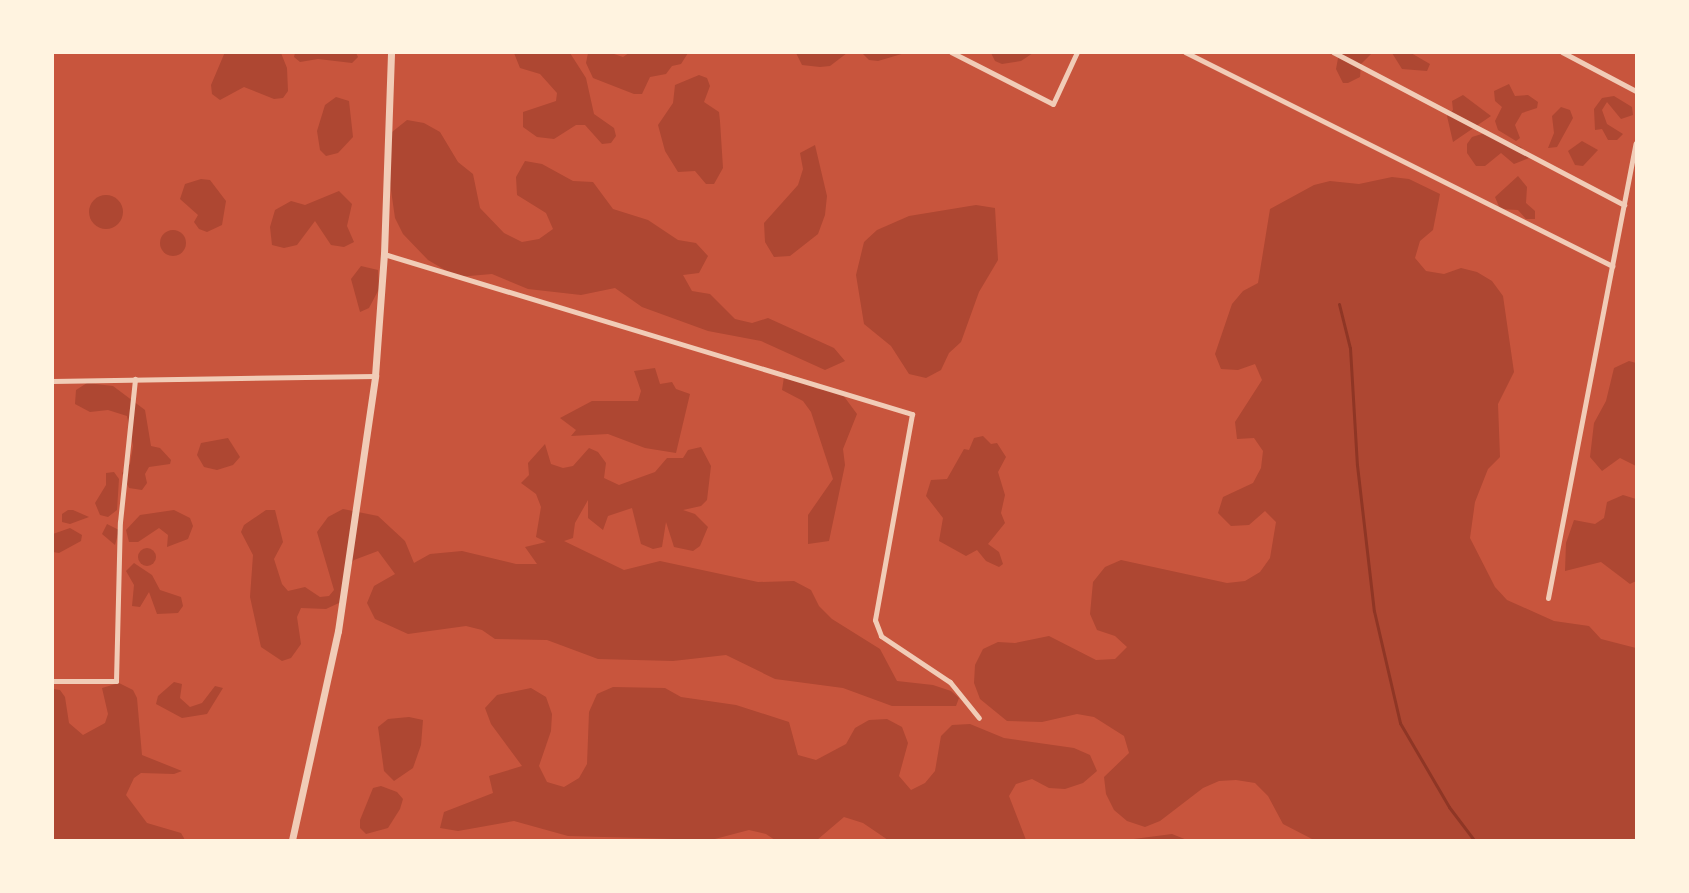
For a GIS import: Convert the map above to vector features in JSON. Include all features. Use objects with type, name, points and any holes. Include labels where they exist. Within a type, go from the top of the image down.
[{"type":"street","points":[[292,840],[338,631],[375,376],[384,254],[391,52]]},
{"type":"street","points":[[951,52],[1053,104],[1077,52]]},
{"type":"street","points":[[1185,52],[1612,266]]},
{"type":"street","points":[[1333,52],[1624,205]]},
{"type":"street","points":[[1562,52],[1636,91]]},
{"type":"street","points":[[1548,598],[1636,142]]},
{"type":"street","points":[[384,254],[912,414],[875,620],[881,636],[950,682],[979,718]]},
{"type":"street","points":[[52,381],[375,376]]},
{"type":"street","points":[[52,681],[116,681],[120,522],[135,380]]},
{"type":"shaded area","points":[[225,52],[281,53],[287,68],[288,91],[283,98],[274,99],[244,87],[220,100],[212,94],[211,85]]},
{"type":"shaded area","points":[[295,53],[356,53],[358,57],[352,63],[318,59],[300,62],[294,57]]},
{"type":"shaded area","points":[[514,53],[570,53],[586,78],[594,114],[614,128],[616,136],[611,143],[602,144],[585,125],[576,125],[554,139],[537,137],[523,127],[523,112],[556,101],[557,93],[540,74],[520,68]]},
{"type":"shaded area","points":[[588,53],[611,53],[623,57],[629,53],[688,53],[681,64],[672,66],[666,74],[650,77],[642,94],[634,94],[593,78],[586,63]]},
{"type":"shaded area","points":[[796,53],[847,53],[830,66],[820,67],[802,65]]},
{"type":"shaded area","points":[[862,53],[905,53],[878,61],[869,60]]},
{"type":"shaded area","points":[[991,53],[1033,53],[1021,61],[1002,64],[995,61]]},
{"type":"shaded area","points":[[1339,53],[1372,53],[1361,64],[1360,77],[1343,83],[1336,69]]},
{"type":"shaded area","points":[[1392,53],[1411,53],[1430,64],[1427,71],[1402,69]]},
{"type":"shaded area","points":[[699,75],[707,78],[710,86],[704,102],[719,112],[723,168],[714,184],[706,184],[695,171],[678,172],[665,151],[658,125],[673,103],[675,85]]},
{"type":"shaded area","points":[[1509,84],[1515,96],[1528,95],[1538,102],[1537,108],[1522,113],[1515,125],[1520,138],[1516,141],[1498,130],[1495,121],[1502,107],[1495,101],[1494,91]]},
{"type":"shaded area","points":[[1463,95],[1491,116],[1453,142],[1447,116],[1453,110],[1452,101]]},
{"type":"shaded area","points":[[1614,96],[1632,107],[1633,115],[1621,119],[1607,102],[1602,110],[1607,124],[1623,134],[1617,140],[1608,140],[1602,129],[1595,130],[1594,109],[1602,98]]},
{"type":"shaded area","points":[[336,97],[349,101],[353,137],[338,153],[326,156],[320,150],[317,131],[325,105]]},
{"type":"shaded area","points":[[1561,107],[1570,110],[1573,118],[1557,147],[1548,148],[1554,133],[1552,116]]},
{"type":"shaded area","points":[[407,120],[424,123],[440,132],[458,162],[473,174],[480,208],[504,233],[522,242],[539,239],[553,229],[546,213],[517,195],[516,177],[525,161],[542,164],[573,181],[593,182],[613,209],[648,220],[678,240],[696,243],[708,256],[699,273],[683,275],[692,291],[710,294],[735,319],[752,323],[768,318],[834,348],[845,361],[825,370],[761,341],[708,331],[642,307],[615,288],[581,295],[528,289],[492,274],[457,277],[428,260],[403,234],[395,218],[385,148],[392,132]]},
{"type":"shaded area","points":[[1485,133],[1521,147],[1529,158],[1514,164],[1501,153],[1485,166],[1476,166],[1467,153],[1467,144],[1472,137]]},
{"type":"shaded area","points":[[1582,141],[1598,150],[1583,166],[1575,165],[1568,151]]},
{"type":"shaded area","points":[[815,145],[827,196],[825,215],[818,234],[790,256],[774,257],[765,242],[764,223],[798,185],[803,169],[800,153]]},
{"type":"shaded area","points":[[1518,176],[1527,187],[1526,203],[1535,211],[1535,219],[1526,219],[1518,210],[1500,209],[1495,197]]},
{"type":"shaded area","points":[[1392,177],[1409,179],[1440,194],[1433,230],[1420,241],[1415,258],[1426,271],[1444,274],[1461,268],[1477,272],[1492,281],[1503,296],[1514,372],[1498,404],[1500,457],[1488,469],[1475,502],[1470,538],[1495,587],[1507,600],[1554,621],[1589,626],[1601,639],[1636,648],[1636,840],[1314,840],[1283,824],[1268,796],[1255,783],[1236,780],[1219,781],[1203,788],[1160,821],[1145,827],[1127,821],[1114,810],[1106,794],[1104,777],[1129,753],[1124,736],[1094,717],[1077,714],[1042,722],[1007,721],[980,699],[974,683],[975,665],[983,649],[998,642],[1015,643],[1049,636],[1096,660],[1115,659],[1127,647],[1115,636],[1097,630],[1090,614],[1093,582],[1105,567],[1121,560],[1227,583],[1245,581],[1260,572],[1270,558],[1276,522],[1265,511],[1249,525],[1231,526],[1218,513],[1223,497],[1253,483],[1261,468],[1263,451],[1254,438],[1237,439],[1235,422],[1262,380],[1255,364],[1238,370],[1221,369],[1215,354],[1232,304],[1243,291],[1258,283],[1270,209],[1314,185],[1330,181],[1359,184]]},
{"type":"shaded area","points":[[201,179],[210,180],[226,201],[222,225],[207,232],[199,229],[194,222],[198,215],[180,199],[185,184]]},
{"type":"shaded area","points":[[339,191],[352,204],[347,226],[354,242],[344,247],[331,245],[315,221],[297,245],[284,248],[272,245],[270,227],[275,210],[291,201],[305,205]]},
{"type":"shaded area","points":[[106,195],[118,200],[123,212],[118,224],[106,229],[94,224],[89,212],[94,200]]},
{"type":"shaded area","points":[[976,205],[995,208],[998,260],[979,292],[961,342],[949,353],[941,370],[926,378],[909,374],[891,346],[864,324],[856,275],[864,242],[877,230],[909,216]]},
{"type":"shaded area","points":[[173,230],[182,234],[186,243],[182,252],[173,256],[164,252],[160,243],[164,234]]},
{"type":"shaded area","points":[[361,266],[378,270],[379,289],[369,308],[360,312],[351,279]]},
{"type":"shaded area","points":[[1629,361],[1636,363],[1636,466],[1620,458],[1602,471],[1590,457],[1594,423],[1606,401],[1614,368]]},
{"type":"shaded area","points":[[655,368],[660,384],[672,382],[676,389],[690,394],[676,453],[645,448],[608,434],[571,436],[576,430],[560,418],[592,401],[638,401],[641,391],[634,371]]},
{"type":"shaded area","points":[[793,375],[817,389],[840,391],[857,414],[843,449],[845,465],[829,541],[808,544],[808,515],[833,479],[811,412],[803,401],[782,390],[784,377]]},
{"type":"shaded area","points":[[87,383],[113,386],[145,410],[151,446],[160,448],[171,460],[170,464],[149,467],[145,474],[147,483],[142,490],[129,488],[122,473],[130,464],[133,446],[127,416],[108,410],[90,412],[75,404],[76,390]]},
{"type":"shaded area","points":[[983,436],[991,444],[997,443],[1006,457],[998,472],[1005,495],[1001,513],[1005,523],[988,544],[999,552],[1003,564],[999,567],[986,561],[977,550],[966,556],[939,541],[943,518],[926,496],[931,480],[947,479],[964,449],[969,450],[974,438]]},
{"type":"shaded area","points":[[228,438],[240,457],[233,465],[217,470],[204,467],[197,455],[201,443]]},
{"type":"shaded area","points":[[545,444],[551,464],[563,468],[573,466],[589,448],[598,452],[606,463],[604,478],[619,485],[655,472],[667,458],[683,458],[688,450],[701,447],[711,466],[707,500],[701,506],[683,510],[695,514],[708,527],[700,546],[693,551],[674,547],[666,522],[662,547],[653,549],[641,544],[632,508],[608,516],[603,530],[588,518],[588,500],[575,523],[573,538],[564,541],[624,570],[660,561],[758,582],[794,581],[811,590],[819,606],[832,619],[880,649],[897,681],[933,685],[951,691],[959,698],[956,706],[892,706],[843,688],[775,679],[726,655],[673,661],[598,659],[547,640],[495,639],[482,630],[466,626],[408,634],[375,619],[367,603],[374,586],[395,574],[378,551],[354,560],[348,567],[341,602],[326,609],[301,608],[297,617],[301,644],[291,658],[282,661],[261,647],[250,597],[253,555],[241,532],[244,525],[266,510],[275,510],[283,542],[274,559],[282,584],[288,591],[305,587],[320,597],[329,596],[334,590],[317,532],[328,517],[343,509],[378,516],[405,541],[414,563],[430,554],[462,551],[516,564],[537,564],[525,547],[546,542],[536,537],[541,507],[536,494],[521,483],[529,475],[528,463]]},
{"type":"shaded area","points":[[114,472],[119,479],[117,510],[108,517],[100,515],[95,503],[106,485],[106,473]]},
{"type":"shaded area","points":[[1623,495],[1636,499],[1636,581],[1630,584],[1601,562],[1565,571],[1566,543],[1574,520],[1595,524],[1604,518],[1607,502]]},
{"type":"shaded area","points":[[68,510],[89,517],[70,524],[62,522],[62,514]]},
{"type":"shaded area","points":[[174,510],[190,518],[193,526],[188,539],[167,547],[168,535],[159,528],[138,542],[129,542],[126,530],[140,515]]},
{"type":"shaded area","points":[[107,524],[119,530],[115,545],[102,534]]},
{"type":"shaded area","points":[[70,528],[82,535],[81,541],[59,553],[53,552],[53,534]]},
{"type":"shaded area","points":[[147,548],[153,551],[156,557],[153,563],[147,566],[141,563],[138,557],[141,551]]},
{"type":"shaded area","points":[[134,563],[152,575],[160,590],[181,597],[183,606],[178,613],[157,614],[149,592],[140,607],[132,606],[134,585],[126,571]]},
{"type":"shaded area","points":[[174,682],[182,684],[180,698],[190,707],[202,703],[215,686],[223,688],[207,714],[182,718],[156,704],[158,696]]},
{"type":"shaded area","points":[[119,683],[133,690],[137,698],[142,755],[182,771],[174,774],[141,773],[134,778],[126,795],[147,823],[181,833],[185,840],[53,840],[53,689],[60,690],[65,697],[69,723],[83,735],[105,723],[108,714],[102,688]]},
{"type":"shaded area","points":[[613,687],[665,688],[681,697],[736,705],[789,722],[798,755],[816,760],[846,744],[855,728],[869,720],[887,719],[902,727],[908,743],[899,776],[911,790],[925,783],[935,771],[941,736],[952,725],[970,724],[1004,738],[1074,748],[1090,755],[1097,771],[1083,783],[1065,789],[1049,788],[1032,779],[1016,784],[1009,796],[1026,840],[888,840],[863,823],[844,817],[817,840],[775,840],[766,834],[749,830],[711,840],[568,836],[514,821],[458,831],[440,828],[444,812],[493,793],[489,776],[522,766],[491,724],[485,708],[497,695],[531,688],[546,697],[552,714],[551,731],[539,766],[547,782],[564,787],[579,778],[587,764],[589,712],[597,694]]},
{"type":"shaded area","points":[[409,717],[423,720],[421,745],[413,768],[394,781],[384,771],[378,727],[388,719]]},
{"type":"shaded area","points":[[381,786],[397,792],[403,799],[400,809],[388,828],[366,834],[360,828],[360,820],[373,788]]},
{"type":"shaded area","points":[[1172,834],[1187,840],[1126,840]]},
{"type":"waterway","points":[[1339,304],[1350,348],[1357,465],[1374,611],[1400,723],[1449,807],[1474,840]]}]
